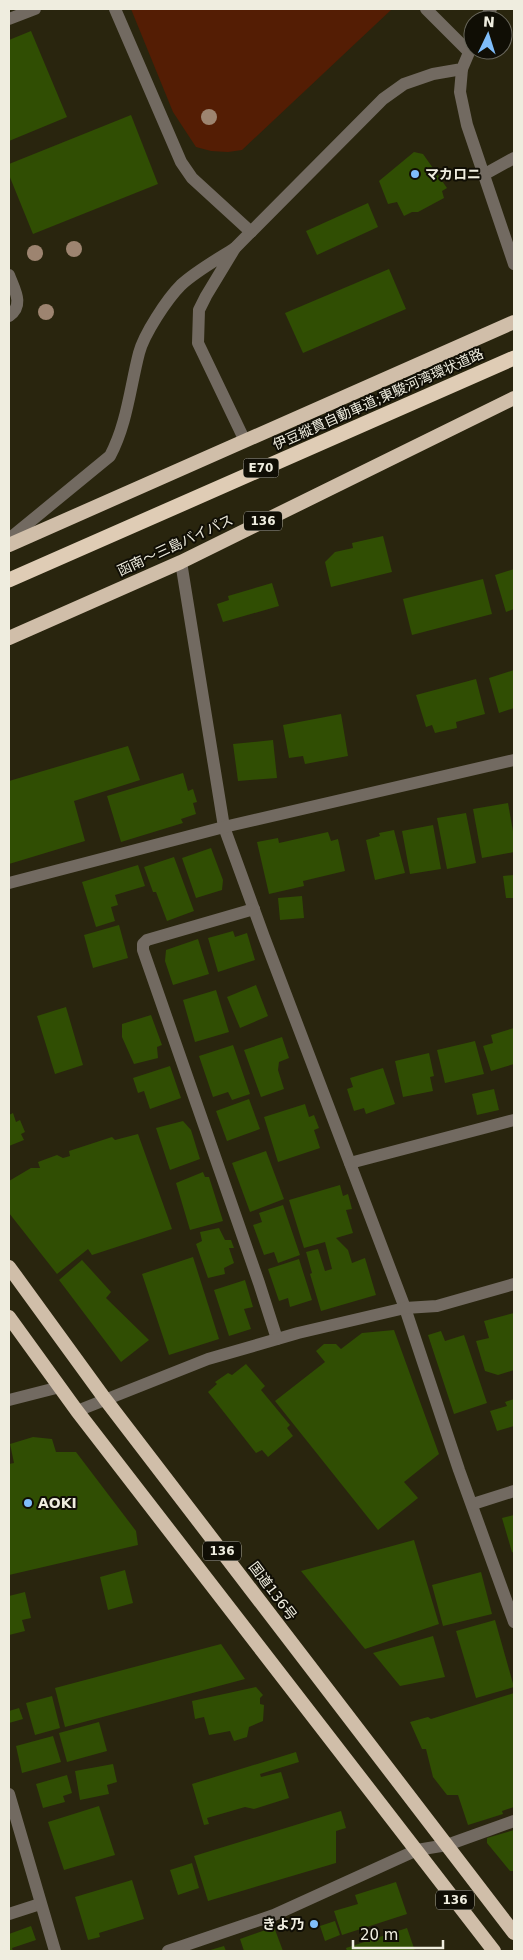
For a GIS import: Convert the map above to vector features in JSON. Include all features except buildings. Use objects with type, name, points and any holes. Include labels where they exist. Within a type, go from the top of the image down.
[{"type":"highway","points":[[9,545],[514,322]]},
{"type":"highway","name":"伊豆縦貫自動車道;東駿河湾環状道路","points":[[9,580],[514,358]]},
{"type":"highway","name":"函南～三島バイパス","points":[[9,638],[181,562],[514,398]]},
{"type":"highway","name":"国道136号","points":[[9,1266],[105,1399],[514,1934]]},
{"type":"highway","name":"136","points":[[9,1317],[77,1411],[494,1951]]},
{"type":"street","points":[[9,19],[35,9]]},
{"type":"street","points":[[115,9],[182,162],[192,178],[251,232]]},
{"type":"street","points":[[426,9],[463,41]]},
{"type":"street","points":[[466,60],[462,69],[460,92],[467,125],[514,264]]},
{"type":"street","points":[[9,539],[110,456],[121,432],[130,400],[139,351],[157,316],[181,285],[235,248],[383,98],[404,84],[433,74],[462,69]]},
{"type":"street","points":[[485,174],[514,158]]},
{"type":"street","points":[[235,248],[199,310],[198,343],[245,441]]},
{"type":"street","points":[[9,275],[18,298],[16,308],[9,316]]},
{"type":"street","points":[[181,562],[224,827],[405,1308],[472,1504],[510,1600],[514,1622]]},
{"type":"street","points":[[9,883],[224,827],[514,760]]},
{"type":"street","points":[[254,909],[147,940],[143,944],[143,950],[277,1339]]},
{"type":"street","points":[[350,1163],[514,1120]]},
{"type":"street","points":[[77,1411],[208,1359],[277,1339],[405,1308],[437,1306],[514,1284]]},
{"type":"street","points":[[9,1400],[60,1387]]},
{"type":"street","points":[[472,1504],[514,1491]]},
{"type":"street","points":[[9,1794],[55,1951]]},
{"type":"street","points":[[168,1951],[274,1915],[417,1850],[447,1845],[514,1821]]},
{"type":"street","points":[[9,1914],[40,1904]]},
{"type":"shaded area","points":[[131,9],[392,9],[242,150],[228,152],[211,151],[196,147],[173,112]]},
{"type":"place","name":"マカロニ","points":[[415,174]]},
{"type":"place","name":"AOKI","points":[[28,1503]]},
{"type":"place","name":"きよ乃","points":[[314,1924]]}]
